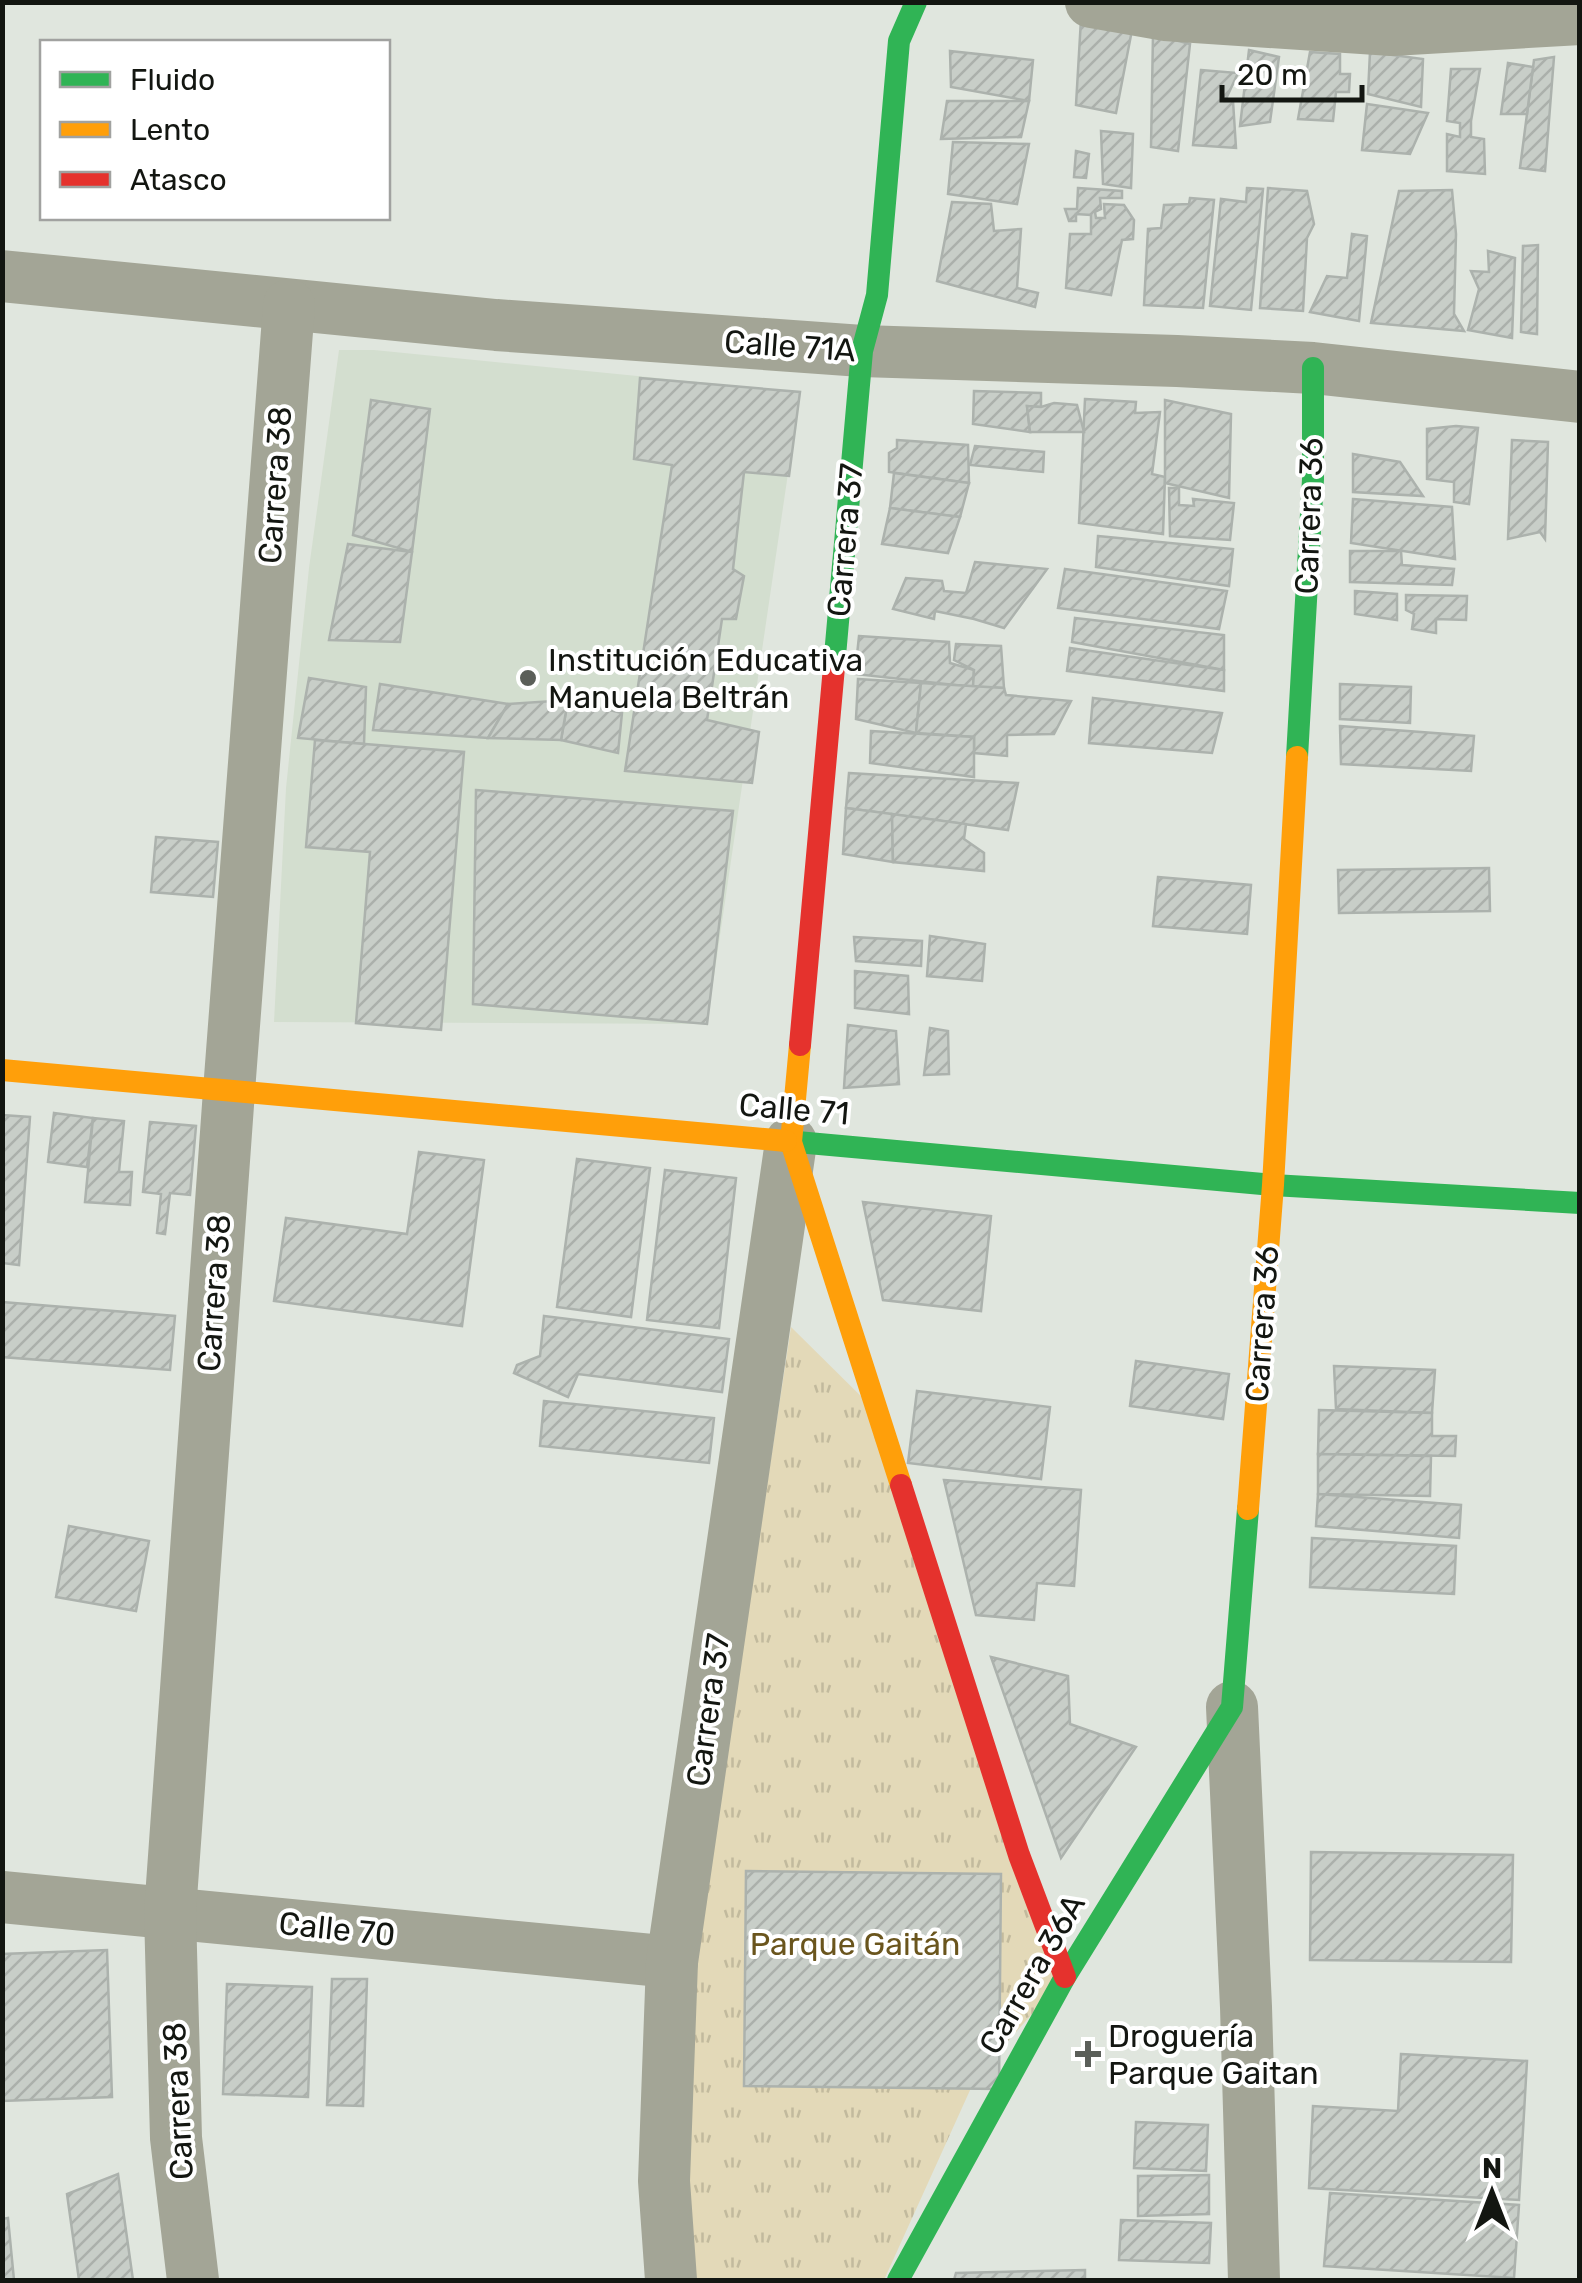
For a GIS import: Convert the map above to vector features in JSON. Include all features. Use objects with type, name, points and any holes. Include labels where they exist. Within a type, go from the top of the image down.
[{"type":"street","name":"Carrera 37","points":[[671,2280],[664,2181],[672,1962],[791,1142],[862,351],[876,295],[899,41],[916,2]]},
{"type":"street","points":[[1091,2],[1166,15],[1392,30],[1580,19]]},
{"type":"street","name":"Calle 71A","points":[[2,276],[496,325],[862,351],[1312,368],[1580,397]]},
{"type":"street","name":"Carrera 38","points":[[194,2280],[176,2138],[170,1912],[288,305]]},
{"type":"street","name":"Carrera 36","points":[[1254,2280],[1232,1707],[1273,1186],[1312,478],[1312,368]]},
{"type":"street","name":"Calle 71","points":[[2,1070],[1273,1186],[1580,1203]]},
{"type":"street","name":"Carrera 37","points":[[791,1142],[1019,1854],[1064,1977]]},
{"type":"street","name":"Carrera 36A","points":[[898,2280],[1064,1977],[1232,1707]]},
{"type":"street","name":"Calle 70","points":[[2,1896],[672,1962]]},
{"type":"shaded area","name":"Institución Educativa Manuela Beltrán","points":[[339,350],[374,350],[800,392],[707,1024],[274,1022],[286,788],[309,568]]},
{"type":"green space","name":"Parque Gaitán","points":[[791,1327],[877,1412],[1065,1977],[976,2077],[884,2280],[671,2280],[666,2092],[738,1676]]},
{"type":"building","points":[[1081,19],[1132,30],[1116,113],[1076,105]]},
{"type":"building","points":[[1153,34],[1190,44],[1178,151],[1151,147]]},
{"type":"building","points":[[1249,50],[1279,57],[1270,122],[1240,126]]},
{"type":"building","points":[[950,51],[1033,60],[1029,101],[951,87]]},
{"type":"building","points":[[1310,52],[1340,54],[1340,74],[1350,74],[1349,92],[1336,92],[1333,121],[1298,119]]},
{"type":"building","points":[[1370,52],[1423,59],[1421,107],[1368,94]]},
{"type":"building","points":[[1554,57],[1545,171],[1520,168],[1534,60]]},
{"type":"building","points":[[1508,63],[1533,67],[1527,114],[1501,114]]},
{"type":"building","points":[[1451,69],[1480,69],[1471,137],[1484,139],[1485,174],[1447,171],[1447,134],[1460,137],[1460,123],[1447,121]]},
{"type":"building","points":[[1201,70],[1238,73],[1225,101],[1233,101],[1236,148],[1193,145]]},
{"type":"building","points":[[947,101],[1029,101],[1021,137],[941,139]]},
{"type":"building","points":[[1367,104],[1428,113],[1410,154],[1362,150]]},
{"type":"building","points":[[1101,131],[1133,134],[1131,188],[1103,184]]},
{"type":"building","points":[[953,142],[1029,144],[1017,204],[948,194]]},
{"type":"building","points":[[1076,151],[1089,154],[1086,178],[1074,177]]},
{"type":"building","points":[[1078,188],[1122,191],[1122,198],[1100,198],[1101,209],[1095,212],[1096,218],[1105,218],[1104,204],[1124,205],[1134,220],[1133,239],[1122,240],[1111,295],[1066,288],[1070,234],[1091,234],[1091,215],[1076,214],[1076,221],[1069,221],[1065,209],[1077,209]]},
{"type":"building","points":[[1247,188],[1263,189],[1251,310],[1210,306],[1221,199],[1246,202]]},
{"type":"building","points":[[1268,188],[1307,191],[1314,224],[1307,238],[1303,311],[1260,308]]},
{"type":"building","points":[[1452,190],[1456,234],[1454,314],[1464,331],[1371,323],[1399,191]]},
{"type":"building","points":[[1190,198],[1214,200],[1203,308],[1144,305],[1148,229],[1161,228],[1164,205],[1189,204]]},
{"type":"building","points":[[952,202],[991,204],[994,231],[1021,229],[1017,288],[1038,293],[1035,307],[937,281]]},
{"type":"building","points":[[1352,234],[1367,236],[1359,321],[1310,312],[1327,276],[1347,278]]},
{"type":"building","points":[[1538,245],[1537,334],[1521,332],[1523,246]]},
{"type":"building","points":[[1488,251],[1515,258],[1512,338],[1468,330],[1479,289],[1471,271],[1489,272]]},
{"type":"building","points":[[640,378],[800,392],[789,476],[744,472],[733,569],[744,576],[736,619],[722,619],[707,720],[759,732],[752,783],[625,771],[672,465],[634,459]]},
{"type":"building","points":[[974,391],[1041,393],[1041,407],[1027,406],[1030,432],[973,424]]},
{"type":"building","points":[[1085,399],[1136,402],[1135,413],[1160,412],[1152,474],[1165,477],[1163,534],[1079,523]]},
{"type":"building","points":[[371,400],[430,409],[412,552],[353,535]]},
{"type":"building","points":[[1165,400],[1231,414],[1229,498],[1165,483]]},
{"type":"building","points":[[1077,405],[1084,432],[1030,432],[1027,406]]},
{"type":"building","points":[[1478,428],[1469,504],[1454,502],[1454,482],[1427,479],[1427,429]]},
{"type":"building","points":[[897,440],[968,445],[969,483],[889,472],[889,453],[897,448]]},
{"type":"building","points":[[1512,440],[1548,442],[1545,539],[1540,532],[1508,539]]},
{"type":"building","points":[[975,446],[1044,452],[1043,472],[970,465]]},
{"type":"building","points":[[1353,454],[1400,462],[1423,496],[1353,492]]},
{"type":"building","points":[[894,473],[969,483],[960,517],[890,508]]},
{"type":"building","points":[[1169,488],[1179,488],[1179,505],[1194,506],[1193,499],[1234,503],[1230,540],[1170,536]]},
{"type":"building","points":[[1353,499],[1452,507],[1455,559],[1351,543]]},
{"type":"building","points":[[890,508],[960,517],[948,553],[882,544]]},
{"type":"building","points":[[1098,536],[1233,549],[1229,586],[1096,567]]},
{"type":"building","points":[[348,544],[412,552],[400,642],[329,640]]},
{"type":"building","points":[[1350,551],[1401,551],[1402,565],[1454,569],[1452,585],[1350,582]]},
{"type":"building","points":[[975,562],[1047,569],[1004,628],[935,611],[934,619],[893,609],[906,578],[942,581],[944,591],[966,593]]},
{"type":"building","points":[[1065,569],[1227,591],[1219,629],[1058,608]]},
{"type":"building","points":[[1355,591],[1397,594],[1397,620],[1355,614]]},
{"type":"building","points":[[1406,595],[1467,596],[1466,620],[1436,619],[1436,633],[1412,629],[1414,614],[1406,610]]},
{"type":"building","points":[[1075,618],[1224,635],[1224,670],[1072,642]]},
{"type":"building","points":[[859,636],[949,642],[950,663],[974,670],[973,687],[855,674]]},
{"type":"building","points":[[956,644],[1001,646],[1004,688],[973,687],[974,670],[954,660]]},
{"type":"building","points":[[1070,648],[1224,670],[1224,691],[1067,671]]},
{"type":"building","points":[[309,678],[366,687],[364,744],[298,738]]},
{"type":"building","points":[[858,679],[921,683],[916,733],[856,719]]},
{"type":"building","points":[[921,683],[1004,688],[1006,695],[1071,701],[1054,734],[1007,735],[1007,756],[974,753],[974,737],[916,733]]},
{"type":"building","points":[[380,684],[508,704],[488,738],[373,730]]},
{"type":"building","points":[[1340,684],[1411,687],[1410,723],[1340,719]]},
{"type":"building","points":[[1093,698],[1222,713],[1212,753],[1089,743]]},
{"type":"building","points":[[568,700],[622,713],[618,753],[561,740]]},
{"type":"building","points":[[568,700],[561,740],[488,738],[508,704]]},
{"type":"building","points":[[1340,726],[1474,736],[1471,771],[1341,764]]},
{"type":"building","points":[[871,731],[974,737],[974,777],[870,763]]},
{"type":"building","points":[[315,740],[464,752],[441,1030],[356,1023],[370,852],[306,847]]},
{"type":"building","points":[[849,773],[1018,783],[1008,830],[846,808]]},
{"type":"building","points":[[476,790],[733,811],[707,1024],[473,1004]]},
{"type":"building","points":[[846,808],[892,814],[893,862],[843,854]]},
{"type":"building","points":[[892,814],[966,824],[964,839],[984,853],[984,871],[893,862]]},
{"type":"building","points":[[156,837],[218,842],[213,897],[151,892]]},
{"type":"building","points":[[1489,868],[1490,911],[1339,913],[1338,870]]},
{"type":"building","points":[[1158,877],[1251,885],[1247,934],[1153,926]]},
{"type":"building","points":[[930,936],[985,944],[982,981],[927,976]]},
{"type":"building","points":[[854,937],[922,941],[921,966],[856,961]]},
{"type":"building","points":[[855,971],[908,976],[909,1014],[855,1008]]},
{"type":"building","points":[[848,1025],[896,1031],[899,1084],[844,1088]]},
{"type":"building","points":[[930,1028],[948,1031],[949,1074],[924,1075]]},
{"type":"building","points":[[54,1113],[93,1118],[87,1167],[48,1162]]},
{"type":"building","points":[[2,1115],[30,1117],[19,1265],[2,1263]]},
{"type":"building","points":[[93,1118],[124,1121],[119,1172],[132,1172],[130,1205],[85,1202]]},
{"type":"building","points":[[150,1122],[196,1126],[190,1195],[170,1193],[165,1234],[157,1233],[161,1194],[143,1192]]},
{"type":"building","points":[[419,1152],[484,1160],[462,1326],[274,1301],[286,1218],[407,1234]]},
{"type":"building","points":[[577,1159],[650,1168],[631,1317],[557,1307]]},
{"type":"building","points":[[665,1170],[736,1178],[719,1328],[647,1320]]},
{"type":"building","points":[[863,1202],[991,1216],[981,1311],[883,1300]]},
{"type":"building","points":[[2,1302],[175,1316],[170,1370],[2,1357]]},
{"type":"building","points":[[544,1316],[729,1339],[722,1392],[578,1374],[568,1397],[514,1373],[517,1365],[540,1356]]},
{"type":"building","points":[[1136,1361],[1229,1374],[1223,1419],[1130,1406]]},
{"type":"building","points":[[1334,1366],[1435,1370],[1432,1413],[1336,1409]]},
{"type":"building","points":[[917,1391],[1050,1407],[1041,1479],[908,1463]]},
{"type":"building","points":[[544,1401],[714,1418],[709,1463],[540,1446]]},
{"type":"building","points":[[1319,1410],[1432,1413],[1432,1436],[1456,1436],[1455,1456],[1318,1454]]},
{"type":"building","points":[[1318,1454],[1431,1456],[1430,1496],[1318,1494]]},
{"type":"building","points":[[944,1480],[1081,1490],[1074,1586],[1037,1583],[1034,1620],[976,1615]]},
{"type":"building","points":[[1318,1494],[1461,1505],[1459,1538],[1316,1526]]},
{"type":"building","points":[[69,1526],[149,1541],[136,1611],[56,1597]]},
{"type":"building","points":[[1312,1538],[1456,1546],[1454,1594],[1310,1587]]},
{"type":"building","points":[[991,1657],[1068,1676],[1070,1724],[1136,1747],[1061,1858]]},
{"type":"building","points":[[1311,1852],[1513,1855],[1511,1962],[1310,1960]]},
{"type":"building","points":[[746,1871],[1001,1874],[999,2089],[744,2086]]},
{"type":"building","points":[[107,1950],[112,2097],[2,2101],[2,1954]]},
{"type":"building","points":[[332,1979],[367,1979],[363,2106],[327,2105]]},
{"type":"building","points":[[227,1984],[312,1987],[308,2097],[223,2094]]},
{"type":"building","points":[[1401,2054],[1527,2061],[1519,2200],[1309,2188],[1313,2106],[1398,2111]]},
{"type":"building","points":[[1136,2122],[1208,2125],[1206,2171],[1134,2168]]},
{"type":"building","points":[[118,2174],[133,2280],[79,2280],[67,2194]]},
{"type":"building","points":[[1209,2175],[1209,2214],[1138,2216],[1138,2176]]},
{"type":"building","points":[[1330,2193],[1519,2205],[1514,2278],[1324,2266]]},
{"type":"building","points":[[8,2218],[14,2280],[2,2280],[2,2219]]},
{"type":"building","points":[[1121,2220],[1211,2223],[1209,2263],[1119,2260]]},
{"type":"building","points":[[1085,2270],[1085,2280],[954,2280],[956,2273]]},
{"type":"traffic: fast","points":[[834,667],[862,351],[877,295],[899,41],[916,2]]},
{"type":"traffic: fast","points":[[1297,757],[1313,479],[1313,368]]},
{"type":"traffic: fast","points":[[786,1141],[1273,1185],[1580,1203]]},
{"type":"traffic: fast","points":[[898,2280],[1065,1977],[1232,1707],[1248,1509]]},
{"type":"traffic: slow","points":[[1248,1509],[1273,1185],[1297,757]]},
{"type":"traffic: slow","points":[[800,1045],[791,1142],[901,1485]]},
{"type":"traffic: slow","points":[[2,1070],[786,1141]]},
{"type":"traffic: jam","points":[[800,1045],[834,667]]},
{"type":"traffic: jam","points":[[901,1485],[1019,1855],[1065,1977]]},
{"type":"place","name":"Institución Educativa Manuela Beltrán","points":[[528,678]]},
{"type":"place","name":"Droguería Parque Gaitan","points":[[1088,2054]]}]
